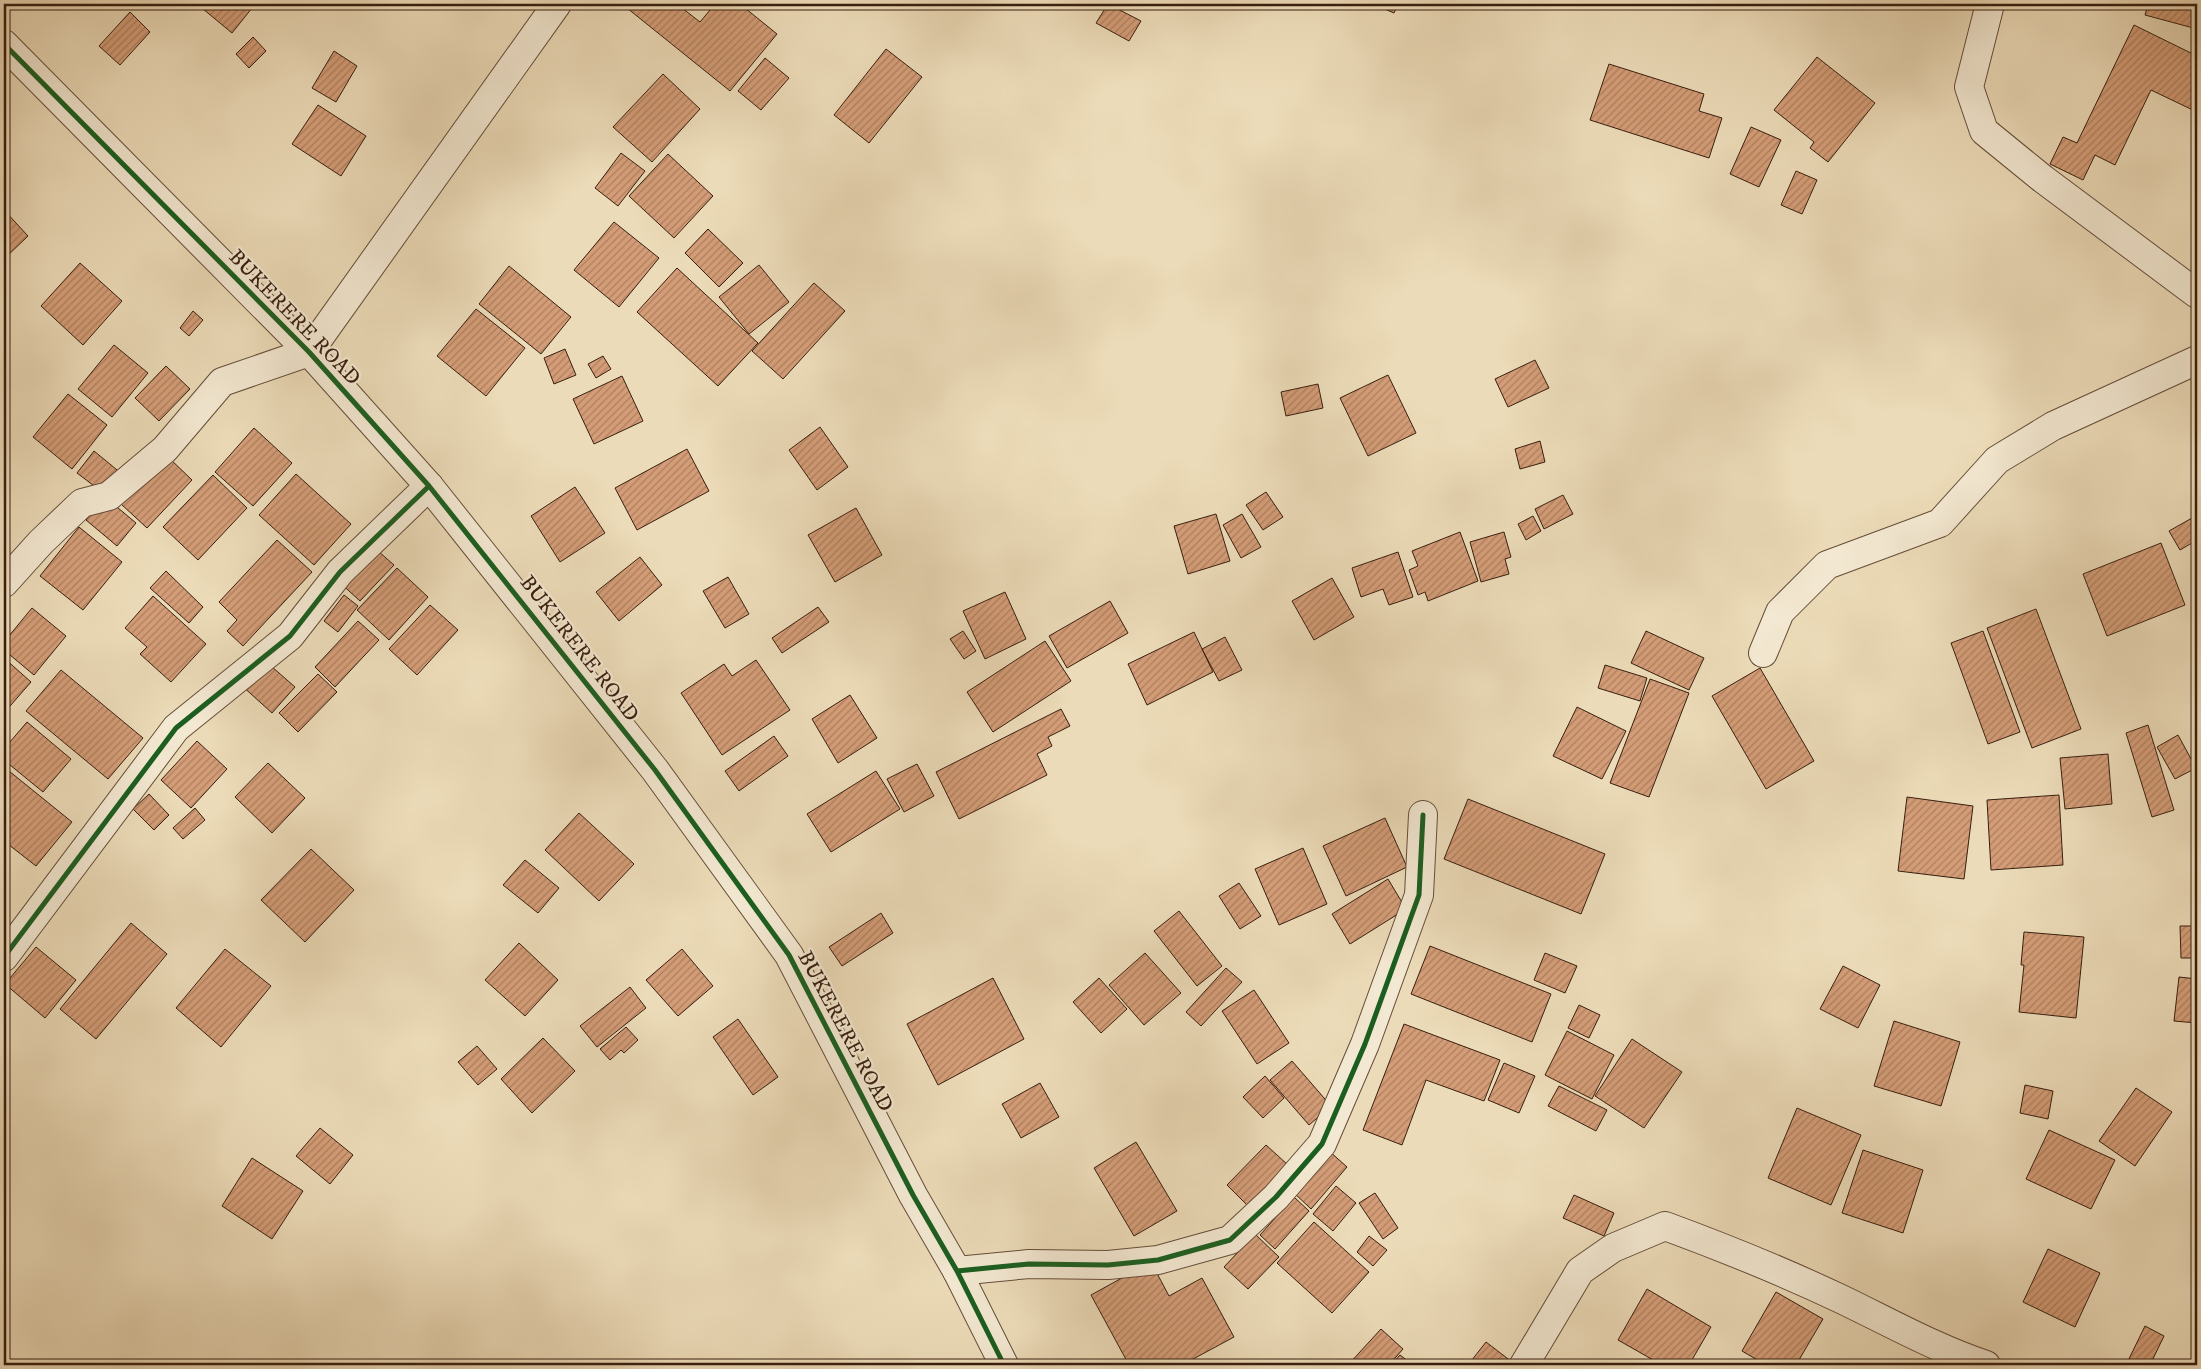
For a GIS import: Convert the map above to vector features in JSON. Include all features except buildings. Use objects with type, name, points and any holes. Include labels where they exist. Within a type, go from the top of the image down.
[{"type":"street","points":[[4,583],[41,542],[82,503],[109,496],[164,449],[222,382],[309,352],[557,4]]},
{"type":"street","points":[[1990,4],[1969,87],[1984,132],[2043,179],[2197,294]]},
{"type":"street","name":"BUKERERE ROAD","points":[[4,44],[309,352],[429,486],[655,770],[789,955],[913,1195],[958,1271],[1004,1365]]},
{"type":"street","points":[[1763,653],[1780,612],[1827,564],[1940,522],[1997,460],[2053,426],[2197,360]]},
{"type":"street","points":[[4,957],[176,728],[290,636],[340,572],[429,486]]},
{"type":"street","points":[[958,1271],[1028,1264],[1108,1265],[1158,1260],[1230,1240],[1276,1197],[1322,1144],[1365,1044],[1419,895],[1423,815]]},
{"type":"street","points":[[1524,1365],[1580,1271],[1613,1248],[1665,1226],[1751,1258],[1841,1299],[1948,1352],[1986,1365]]},
{"type":"cycle path","points":[[4,44],[309,352],[429,486],[655,770],[789,955],[913,1195],[957,1271],[1004,1365]]},
{"type":"cycle path","points":[[4,957],[176,728],[290,636],[340,572],[429,486]]},
{"type":"cycle path","points":[[957,1271],[1029,1264],[1108,1265],[1158,1260],[1230,1240],[1276,1197],[1322,1144],[1365,1044],[1419,895],[1423,815]]}]
